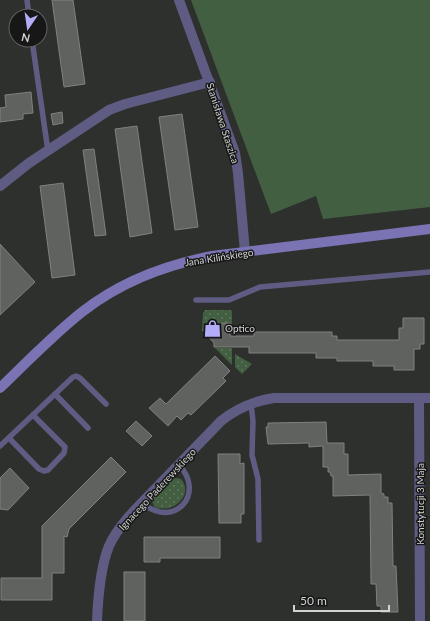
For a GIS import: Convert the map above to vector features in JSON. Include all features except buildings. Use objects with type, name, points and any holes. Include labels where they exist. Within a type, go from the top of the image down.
[{"type":"main road","name":"Jana Kilińskiego","points":[[0,388],[83,311],[116,289],[155,270],[188,260],[430,229]]},
{"type":"street","name":"Stanisława Staszica","points":[[179,0],[210,82],[237,162],[245,252]]},
{"type":"street","points":[[0,186],[29,163],[109,110],[125,104],[210,82]]},
{"type":"street","points":[[419,398],[430,398]]},
{"type":"street","name":"Ignacego Paderewskiego","points":[[97,621],[101,579],[108,550],[120,528],[142,503],[231,413],[251,404],[268,399],[419,398]]},
{"type":"street","name":"Konstytucji 3 Maja","points":[[419,398],[420,621]]},
{"type":"lane","points":[[33,48],[48,151]]},
{"type":"lane","points":[[196,300],[229,300],[260,287],[430,272]]},
{"type":"lane","points":[[0,446],[71,378],[76,376],[80,378],[106,404]]},
{"type":"lane","points":[[55,394],[88,428]]},
{"type":"lane","points":[[251,404],[253,421],[252,455],[258,479],[259,540]]},
{"type":"lane","points":[[9,438],[39,469],[44,471],[48,470],[64,453],[65,447],[33,415]]},
{"type":"lane","points":[[142,503],[152,510],[162,512],[173,511],[182,507],[186,499],[188,484],[186,474],[179,465]]},
{"type":"green space","points":[[191,0],[430,0],[430,207],[323,219],[316,196],[271,214]]},
{"type":"green space","points":[[205,310],[232,311],[232,326],[230,326],[230,323],[207,324],[207,333],[202,331],[203,313]]},
{"type":"green space","points":[[215,348],[232,348],[232,365]]},
{"type":"green space","points":[[235,354],[252,364],[242,374],[235,367]]},
{"type":"green space","points":[[172,479],[181,479],[184,485],[185,491],[180,501],[169,508],[155,507],[152,502],[154,498]]},
{"type":"place","name":"Optico","points":[[212,328]]}]
